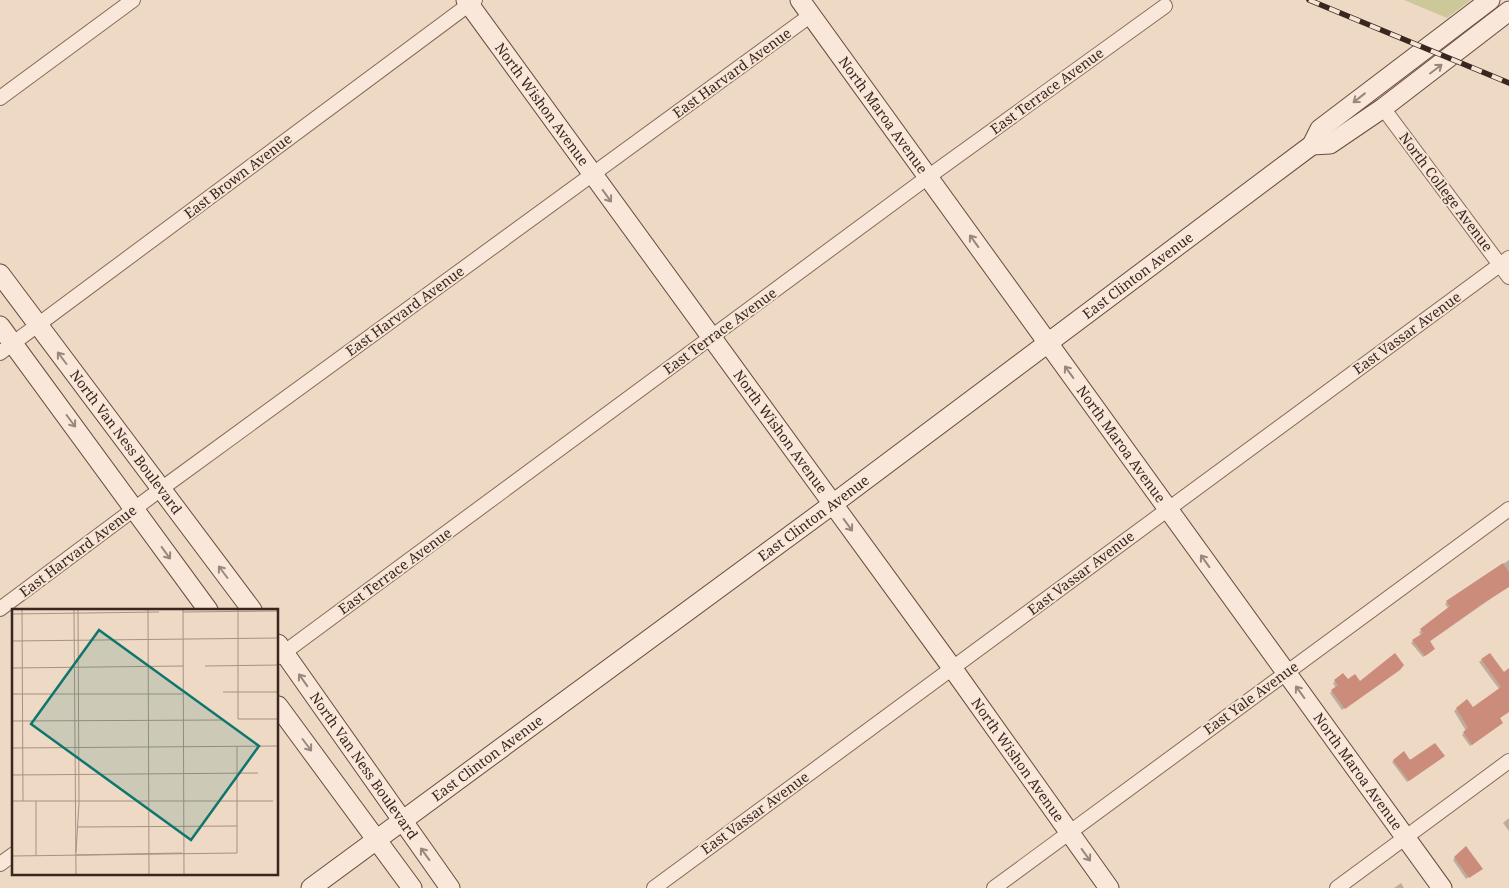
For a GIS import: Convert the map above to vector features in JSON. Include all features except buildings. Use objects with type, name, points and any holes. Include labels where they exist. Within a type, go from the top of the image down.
[{"type":"main road","name":"North Maroa Avenue","points":[[800,0],[1442,888]]},
{"type":"main road","name":"East Clinton Avenue","points":[[310,888],[1048,343],[1312,144],[1320,129],[1490,0]]},
{"type":"main road","name":"North Wishon Avenue","points":[[470,2],[592,175],[953,669],[1109,888]]},
{"type":"main road","name":"East Clinton Avenue","points":[[1312,144],[1330,144],[1383,108],[1509,11]]},
{"type":"main road","points":[[1383,108],[1384,94],[1408,75],[1426,47]]},
{"type":"main road","name":"North Van Ness Boulevard","points":[[0,274],[251,609]]},
{"type":"main road","points":[[0,326],[6,348],[134,509],[207,609]]},
{"type":"main road","name":"North Van Ness Boulevard","points":[[280,652],[450,888]]},
{"type":"main road","points":[[279,707],[412,888]]},
{"type":"street","points":[[0,98],[133,0]]},
{"type":"street","name":"East Brown Avenue","points":[[6,348],[470,2]]},
{"type":"street","name":"East Terrace Avenue","points":[[280,652],[928,177],[1165,6]]},
{"type":"street","name":"East Harvard Avenue","points":[[0,609],[161,489],[811,15]]},
{"type":"street","name":"North College Avenue","points":[[1383,108],[1505,261],[1509,276]]},
{"type":"street","name":"East Vassar Avenue","points":[[654,888],[953,669],[1167,508],[1505,261]]},
{"type":"street","name":"East Yale Avenue","points":[[994,888],[1509,509]]},
{"type":"street","points":[[1337,888],[1509,761]]},
{"type":"street","points":[[0,864],[12,855]]},
{"type":"shaded area","points":[[1404,0],[1471,0],[1447,18]]},
{"type":"railway","points":[[1309,0],[1509,83]]}]
